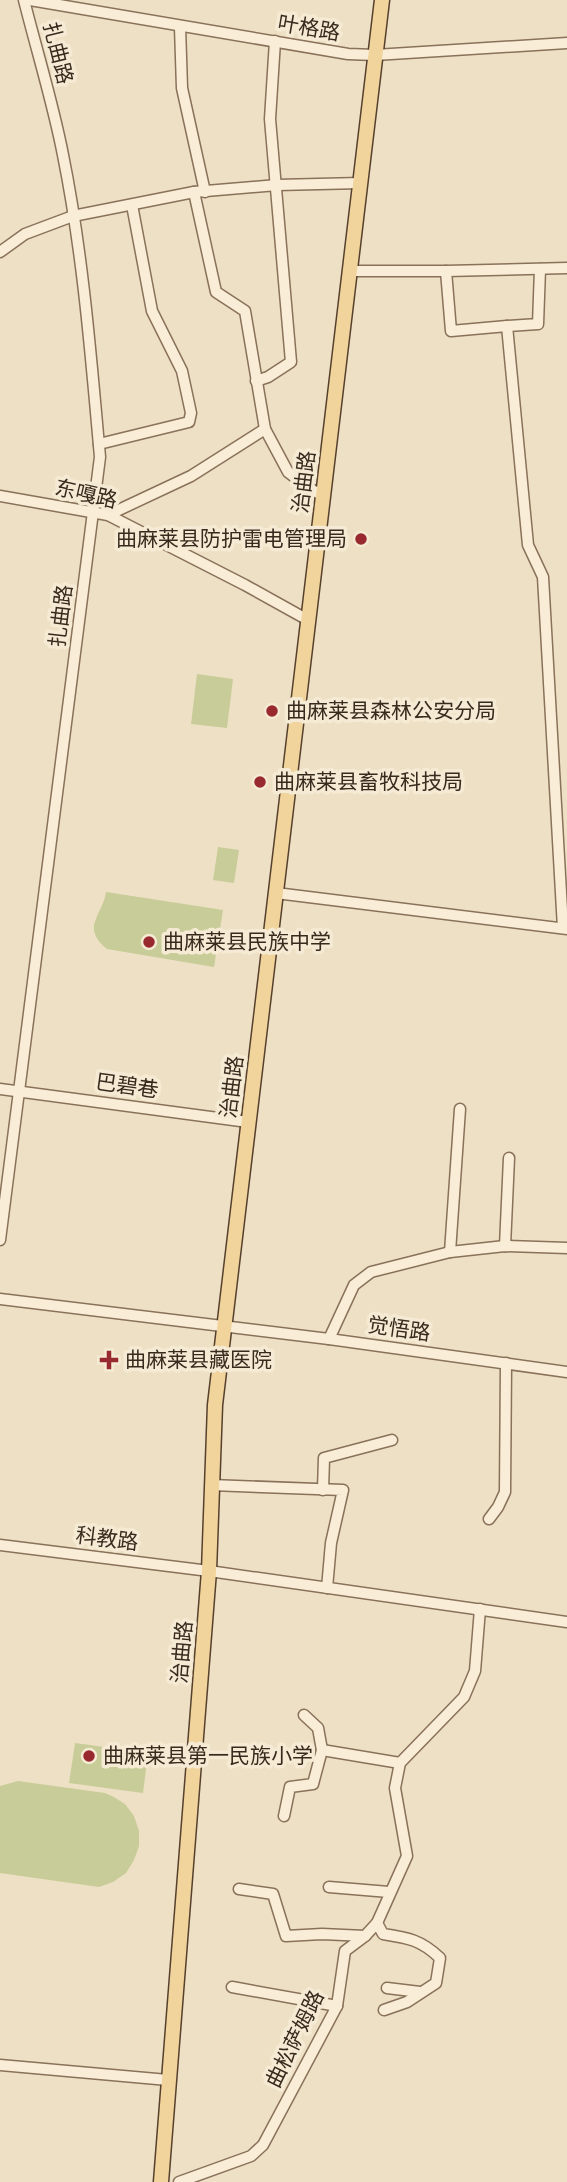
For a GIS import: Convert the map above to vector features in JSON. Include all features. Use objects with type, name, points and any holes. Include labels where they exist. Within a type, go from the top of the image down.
[{"type":"main road","name":"治曲路","points":[[161,2182],[209,1571],[215,1405],[382,0]]},
{"type":"street","name":"扎曲路","points":[[0,1240],[100,457],[92,367],[63,154],[24,0]]},
{"type":"street","name":"叶格路","points":[[30,0],[348,54],[375,55],[567,43]]},
{"type":"street","points":[[180,27],[182,88],[216,292],[244,311],[265,429],[288,472],[323,496]]},
{"type":"street","points":[[256,381],[268,377],[291,362],[270,119],[275,41]]},
{"type":"street","points":[[0,252],[25,234],[73,216],[199,192],[277,185],[361,183]]},
{"type":"street","points":[[99,444],[189,422],[191,413],[182,371],[152,311],[132,205]]},
{"type":"street","points":[[351,271],[567,268]]},
{"type":"street","points":[[446,271],[451,331],[538,324],[540,269]]},
{"type":"street","points":[[276,893],[565,929],[562,842],[543,577],[528,545],[507,326]]},
{"type":"street","points":[[108,515],[191,476],[265,429]]},
{"type":"street","name":"东嘎路","points":[[0,496],[108,515],[308,620]]},
{"type":"street","name":"巴碧巷","points":[[0,1089],[248,1122]]},
{"type":"street","points":[[450,1252],[460,1108]]},
{"type":"street","points":[[505,1246],[509,1158]]},
{"type":"street","points":[[329,1339],[354,1285],[371,1272],[450,1252],[505,1246],[567,1248]]},
{"type":"street","name":"觉悟路","points":[[0,1299],[329,1339],[567,1372]]},
{"type":"street","points":[[489,1518],[505,1492],[506,1363]]},
{"type":"street","points":[[323,1490],[324,1458],[392,1440]]},
{"type":"street","points":[[211,1485],[343,1490],[331,1543],[327,1588]]},
{"type":"street","name":"科教路","points":[[0,1545],[209,1571],[567,1622]]},
{"type":"street","points":[[321,1750],[400,1763],[464,1697],[475,1671],[480,1609]]},
{"type":"street","points":[[284,1816],[290,1787],[313,1784],[321,1750],[318,1728],[304,1715]]},
{"type":"street","name":"曲松萨姆路","points":[[179,2182],[251,2156],[263,2145],[337,2006],[345,1951],[377,1923],[407,1856],[395,1788],[400,1763]]},
{"type":"street","points":[[329,1887],[389,1892]]},
{"type":"street","points":[[239,1889],[273,1894],[286,1936],[365,1936]]},
{"type":"street","points":[[377,1923],[383,1934],[413,1938],[429,1947],[440,1958],[436,1983],[407,2002],[384,2010]]},
{"type":"street","points":[[232,1987],[337,2006]]},
{"type":"street","points":[[387,1988],[419,1992]]},
{"type":"street","points":[[0,2065],[167,2080]]},
{"type":"green space","points":[[197,674],[233,679],[227,728],[191,724]]},
{"type":"green space","points":[[218,847],[239,850],[234,883],[213,880]]},
{"type":"green space","points":[[106,892],[223,910],[214,967],[107,949],[99,941],[94,927]]},
{"type":"green space","points":[[75,1743],[148,1753],[143,1793],[69,1783]]},
{"type":"green space","points":[[18,1781],[105,1793],[125,1804],[134,1816],[139,1831],[139,1846],[126,1873],[99,1887],[0,1873],[0,1786]]},
{"type":"place","name":"曲麻莱县防护雷电管理局","points":[[361,539]]},
{"type":"place","name":"曲麻莱县森林公安分局","points":[[272,711]]},
{"type":"place","name":"曲麻莱县畜牧科技局","points":[[260,782]]},
{"type":"place","name":"曲麻莱县民族中学","points":[[149,942]]},
{"type":"place","name":"曲麻莱县藏医院","points":[[109,1360]]},
{"type":"place","name":"曲麻莱县第一民族小学","points":[[89,1756]]}]
